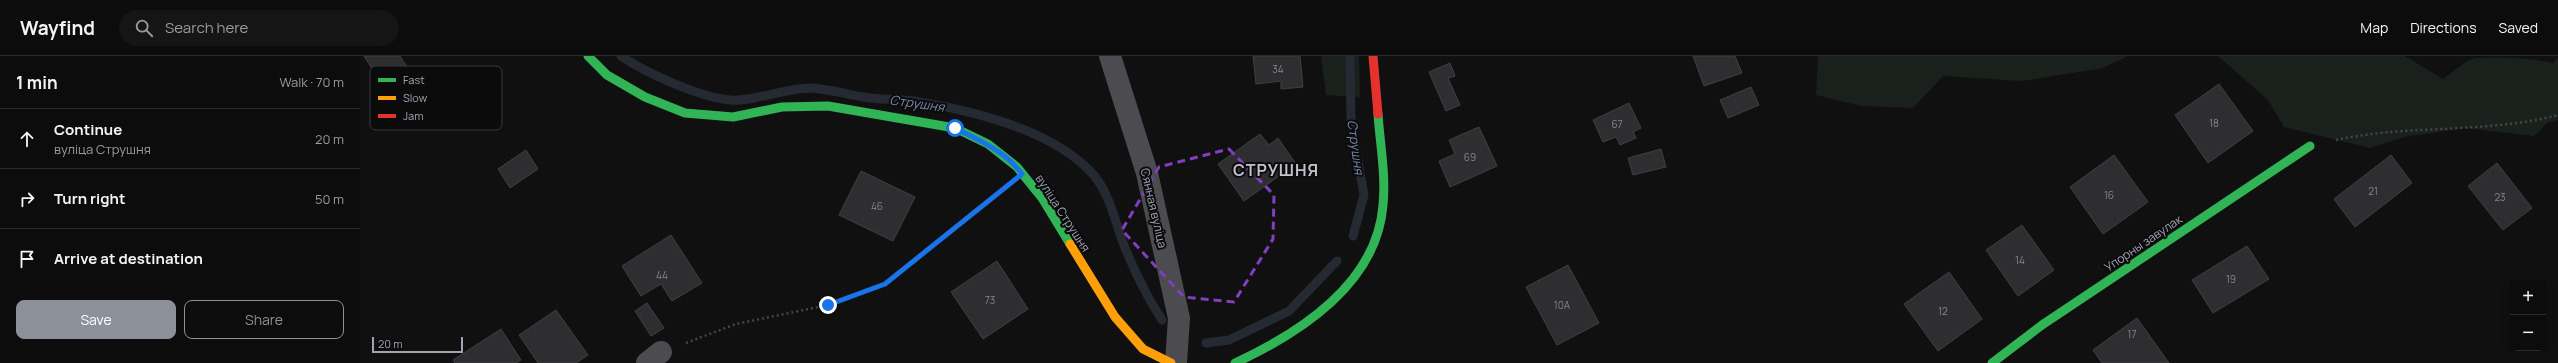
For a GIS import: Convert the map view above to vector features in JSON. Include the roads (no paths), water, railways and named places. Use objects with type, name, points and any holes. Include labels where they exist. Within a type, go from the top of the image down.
[{"type":"street","name":"вуліца Струшня","points":[[588,56],[607,75],[645,97],[685,113],[733,117],[782,107],[828,106],[955,128],[988,144],[1017,167],[1042,198],[1115,317],[1143,349],[1171,363]]},
{"type":"street","name":"Сянная вуліца","points":[[1110,56],[1147,173],[1179,318],[1176,363]]},
{"type":"street","points":[[1235,363],[1254,355],[1305,324],[1346,287],[1367,255],[1380,226],[1384,188],[1373,56]]},
{"type":"street","name":"Упорны завулак","points":[[1992,363],[2042,325],[2310,146]]},
{"type":"waterway","name":"Струшня","points":[[621,56],[674,84],[705,95],[719,98],[740,100],[790,90],[810,88],[830,90],[869,98],[913,101],[959,110],[1007,123],[1031,132],[1053,143],[1073,156],[1096,178],[1110,204],[1122,240],[1135,271],[1162,320]]},
{"type":"waterway","name":"Струшня","points":[[1350,56],[1351,122],[1364,195],[1353,236]]},
{"type":"waterway","name":"Струшня","points":[[1206,343],[1229,340],[1289,311],[1337,261]]},
{"type":"district","name":"СТРУШНЯ","points":[[1276,170]]}]
